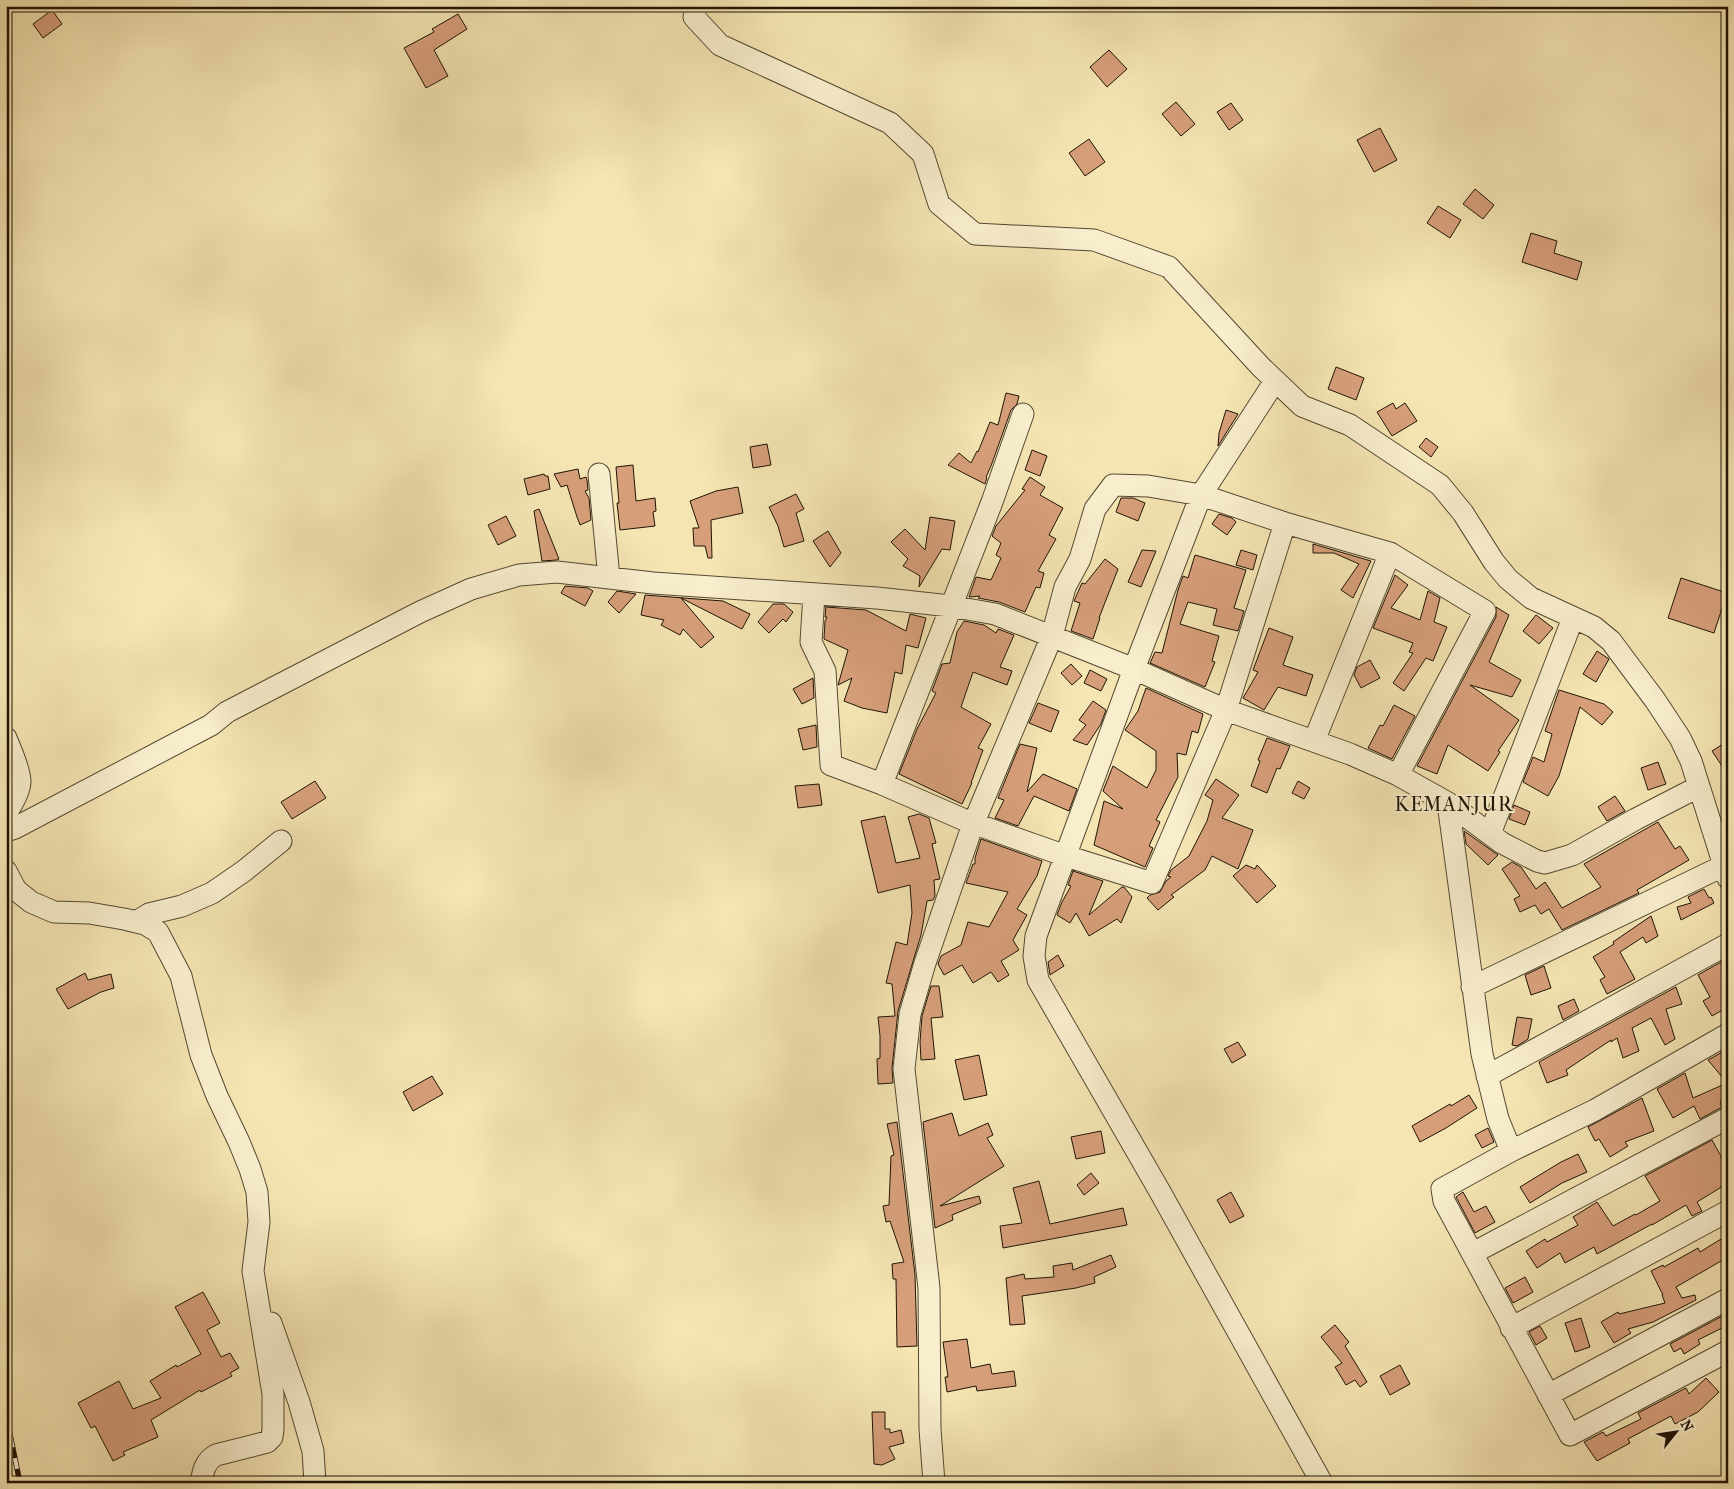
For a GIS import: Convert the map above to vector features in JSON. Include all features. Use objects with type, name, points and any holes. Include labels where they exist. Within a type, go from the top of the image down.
[{"type":"street","points":[[696,6],[694,17],[720,45],[890,123],[923,154],[939,204],[975,234],[1094,240],[1168,266],[1275,381],[1302,406],[1350,425],[1440,485],[1463,513],[1494,562],[1508,579],[1531,598],[1594,627],[1612,641],[1680,738],[1691,761],[1726,872],[1472,987]]},
{"type":"street","points":[[1275,381],[1201,495],[1134,669],[1036,936],[1034,956],[1038,980],[1159,1190],[1322,1483]]},
{"type":"street","points":[[882,784],[992,502],[1023,414]]},
{"type":"street","points":[[599,474],[609,578]]},
{"type":"street","points":[[934,1483],[930,1429],[929,1288],[904,1069],[910,1014],[925,963],[974,823],[1052,636],[1065,587],[1080,559],[1095,508],[1113,485],[1148,486],[1201,495],[1285,523],[1390,554],[1485,611],[1398,775]]},
{"type":"street","points":[[814,594],[811,642],[825,671],[831,765],[882,784],[974,823],[1066,856],[1152,883],[1226,710],[1285,523]]},
{"type":"street","points":[[1314,741],[1390,554]]},
{"type":"street","points":[[6,831],[160,754],[211,725],[227,712],[420,612],[471,589],[519,575],[556,572],[653,583],[877,598],[950,606],[995,614],[1134,669],[1226,710],[1350,754],[1398,775],[1448,803],[1502,844],[1537,861],[1546,863],[1572,855],[1698,787]]},
{"type":"street","points":[[1490,834],[1573,618]]},
{"type":"street","points":[[6,738],[16,763],[20,781],[18,792],[6,815]]},
{"type":"street","points":[[1448,803],[1482,1054],[1498,1119],[1511,1151]]},
{"type":"street","points":[[136,922],[149,914],[182,906],[212,893],[244,871],[281,841]]},
{"type":"street","points":[[6,871],[16,890],[31,902],[54,912],[90,913],[145,924],[158,932],[181,976],[201,1054],[217,1096],[250,1169],[257,1192],[259,1222],[254,1280],[273,1394],[272,1437],[267,1442],[222,1453],[210,1459],[202,1471],[201,1483]]},
{"type":"street","points":[[1487,1076],[1728,944]]},
{"type":"street","points":[[1728,1034],[1596,1110],[1511,1151],[1442,1189],[1444,1201],[1570,1435],[1728,1351]]},
{"type":"street","points":[[1473,1253],[1728,1118]]},
{"type":"street","points":[[1511,1328],[1728,1211]]},
{"type":"street","points":[[254,1280],[266,1308],[299,1402],[313,1451],[315,1483]]},
{"type":"street","points":[[1548,1395],[1728,1299]]},
{"type":"building","points":[[52,10],[62,24],[43,38],[33,24]]},
{"type":"building","points":[[458,14],[467,29],[434,50],[448,76],[426,88],[404,48],[434,32],[432,29]]},
{"type":"building","points":[[1109,50],[1127,69],[1107,87],[1090,67]]},
{"type":"building","points":[[1176,102],[1195,124],[1181,136],[1162,114]]},
{"type":"building","points":[[1231,103],[1243,120],[1229,130],[1217,112]]},
{"type":"building","points":[[1380,128],[1397,160],[1374,172],[1357,140]]},
{"type":"building","points":[[1089,139],[1105,162],[1085,176],[1069,153]]},
{"type":"building","points":[[1475,189],[1494,205],[1483,219],[1463,204]]},
{"type":"building","points":[[1438,206],[1461,220],[1450,238],[1427,223]]},
{"type":"building","points":[[1531,233],[1557,241],[1554,253],[1582,262],[1577,280],[1522,262]]},
{"type":"building","points":[[1336,367],[1364,378],[1356,400],[1328,389]]},
{"type":"building","points":[[1006,393],[1019,396],[1017,404],[1011,410],[985,484],[948,465],[959,453],[971,463],[978,452],[990,422],[998,425]]},
{"type":"building","points":[[1393,403],[1396,409],[1405,403],[1417,421],[1392,436],[1377,412]]},
{"type":"building","points":[[1226,410],[1238,414],[1218,446],[1219,433]]},
{"type":"building","points":[[1426,438],[1438,447],[1431,457],[1419,447]]},
{"type":"building","points":[[767,444],[771,465],[753,468],[750,447]]},
{"type":"building","points":[[1032,450],[1047,456],[1040,476],[1025,470]]},
{"type":"building","points":[[633,465],[636,501],[655,498],[656,511],[653,512],[655,526],[620,530],[616,467]]},
{"type":"building","points":[[578,469],[580,479],[586,477],[587,480],[588,490],[585,491],[589,498],[591,520],[580,525],[567,485],[561,487],[554,474]]},
{"type":"building","points":[[544,474],[548,476],[550,489],[528,495],[524,479]]},
{"type":"building","points":[[1030,477],[1045,487],[1040,495],[1063,508],[1049,535],[1056,539],[1038,571],[1044,573],[1040,588],[1036,587],[1025,612],[999,602],[978,598],[980,596],[969,597],[976,577],[991,580],[1001,558],[996,555],[1001,543],[992,536],[996,526],[1025,490],[1022,489]]},
{"type":"building","points":[[738,487],[743,513],[711,520],[712,558],[708,558],[705,546],[694,546],[693,528],[699,528],[690,501],[716,491]]},
{"type":"building","points":[[796,494],[804,509],[796,513],[804,541],[784,547],[778,526],[769,507]]},
{"type":"building","points":[[1121,498],[1133,498],[1145,503],[1138,521],[1116,512]]},
{"type":"building","points":[[539,509],[559,559],[557,560],[542,561],[534,511]]},
{"type":"building","points":[[1219,514],[1232,518],[1236,522],[1227,535],[1212,524]]},
{"type":"building","points":[[506,516],[516,536],[498,545],[488,525]]},
{"type":"building","points":[[930,517],[955,521],[950,550],[942,549],[919,587],[920,576],[903,566],[908,559],[891,542],[905,529],[925,550]]},
{"type":"building","points":[[828,531],[841,553],[830,567],[813,541]]},
{"type":"building","points":[[1313,544],[1371,561],[1353,598],[1341,590],[1359,564],[1334,553],[1313,553]]},
{"type":"building","points":[[1142,550],[1156,551],[1141,587],[1128,582]]},
{"type":"building","points":[[1241,550],[1257,555],[1253,570],[1236,565]]},
{"type":"building","points":[[1195,555],[1246,570],[1234,608],[1244,611],[1238,631],[1213,625],[1217,609],[1188,602],[1180,624],[1219,636],[1212,661],[1215,662],[1205,687],[1150,663],[1155,652],[1162,653],[1178,590],[1183,576],[1188,578]]},
{"type":"building","points":[[1105,559],[1118,569],[1093,639],[1071,631],[1080,603],[1074,601],[1082,583],[1085,584]]},
{"type":"building","points":[[1395,575],[1408,585],[1391,608],[1420,620],[1428,591],[1440,598],[1434,622],[1447,627],[1433,661],[1426,658],[1404,691],[1393,683],[1413,653],[1409,652],[1413,643],[1373,628]]},
{"type":"building","points":[[1681,578],[1727,593],[1714,633],[1668,618]]},
{"type":"building","points":[[565,586],[588,588],[593,591],[585,606],[561,593]]},
{"type":"building","points":[[617,591],[636,594],[619,613],[608,602]]},
{"type":"building","points":[[645,595],[723,601],[750,614],[742,629],[681,598],[714,637],[701,648],[683,629],[680,635],[661,625],[664,620],[641,615]]},
{"type":"building","points":[[773,604],[784,604],[793,612],[786,622],[783,619],[769,633],[758,622]]},
{"type":"building","points":[[826,607],[866,610],[906,631],[910,614],[926,618],[918,648],[906,645],[902,674],[895,672],[887,713],[862,708],[844,701],[852,678],[838,685],[848,650],[824,639],[827,617],[825,617]]},
{"type":"building","points":[[1496,607],[1509,615],[1489,662],[1521,680],[1512,697],[1470,685],[1519,720],[1498,751],[1500,752],[1488,771],[1448,745],[1437,774],[1417,766],[1496,617]]},
{"type":"building","points":[[1536,615],[1553,628],[1539,644],[1523,631]]},
{"type":"building","points":[[964,621],[984,625],[996,633],[998,629],[1014,635],[1000,667],[1012,671],[1007,685],[973,672],[961,707],[991,724],[978,748],[983,750],[972,783],[962,804],[899,774],[917,729],[936,693],[932,691],[942,664],[950,663],[957,632]]},
{"type":"building","points":[[1269,628],[1293,637],[1283,665],[1313,675],[1306,696],[1278,687],[1264,710],[1243,698],[1258,672],[1253,670]]},
{"type":"building","points":[[1597,651],[1609,659],[1596,682],[1583,674]]},
{"type":"building","points":[[1370,660],[1380,678],[1361,688],[1354,675],[1357,667]]},
{"type":"building","points":[[1071,664],[1082,676],[1072,685],[1061,673]]},
{"type":"building","points":[[1090,670],[1107,679],[1101,691],[1084,683]]},
{"type":"building","points":[[813,678],[814,698],[802,704],[793,689]]},
{"type":"building","points":[[1146,688],[1203,714],[1198,733],[1192,731],[1186,755],[1177,753],[1178,777],[1156,820],[1160,822],[1149,846],[1153,848],[1145,867],[1094,845],[1104,801],[1123,809],[1103,791],[1113,766],[1147,788],[1156,770],[1156,751],[1125,730],[1138,711]]},
{"type":"building","points":[[1559,690],[1604,704],[1613,712],[1602,725],[1580,707],[1559,776],[1548,796],[1523,782],[1533,757],[1544,762],[1552,734],[1545,731]]},
{"type":"building","points":[[1093,701],[1106,710],[1101,724],[1087,745],[1073,740],[1086,725],[1079,720]]},
{"type":"building","points":[[1038,703],[1059,711],[1051,732],[1029,723]]},
{"type":"building","points":[[1394,705],[1415,716],[1392,759],[1368,748],[1380,725],[1383,726]]},
{"type":"building","points":[[816,725],[817,747],[803,750],[798,729]]},
{"type":"building","points":[[1267,738],[1290,746],[1280,769],[1277,768],[1267,793],[1251,786],[1260,761],[1258,760]]},
{"type":"building","points":[[1728,741],[1728,775],[1712,751]]},
{"type":"building","points":[[1020,744],[1037,748],[1027,792],[1043,774],[1077,789],[1069,811],[1034,796],[1018,826],[995,818],[1004,800],[998,798]]},
{"type":"building","points":[[1658,762],[1666,784],[1648,790],[1641,768]]},
{"type":"building","points":[[1216,779],[1239,795],[1222,818],[1253,830],[1238,869],[1212,856],[1205,870],[1171,895],[1174,897],[1158,910],[1147,898],[1160,892],[1166,881],[1171,877],[1168,876],[1171,870],[1189,856],[1207,821],[1213,800],[1205,795]]},
{"type":"building","points":[[315,781],[326,798],[292,819],[281,802]]},
{"type":"building","points":[[1298,781],[1310,788],[1304,799],[1292,793]]},
{"type":"building","points":[[819,784],[822,805],[798,808],[795,786]]},
{"type":"building","points":[[1615,796],[1625,811],[1607,821],[1598,807]]},
{"type":"building","points":[[1514,805],[1530,812],[1525,825],[1509,819]]},
{"type":"building","points":[[919,814],[929,818],[936,843],[932,844],[940,879],[934,880],[935,896],[933,900],[927,901],[921,935],[898,1011],[892,1068],[893,1083],[878,1084],[877,1059],[880,1058],[880,1036],[878,1017],[895,1016],[892,984],[886,983],[896,942],[907,945],[912,913],[910,885],[878,893],[861,821],[885,816],[896,863],[920,858],[908,817]]},
{"type":"building","points":[[1658,822],[1675,849],[1680,846],[1689,860],[1637,890],[1639,893],[1562,930],[1549,909],[1541,914],[1535,905],[1520,912],[1514,899],[1520,896],[1502,869],[1512,862],[1521,867],[1536,889],[1545,882],[1562,908],[1601,887],[1584,864]]},
{"type":"building","points":[[1464,831],[1498,855],[1488,865],[1466,844]]},
{"type":"building","points":[[981,839],[1042,861],[1037,876],[1017,909],[1027,915],[1013,940],[1019,950],[1001,961],[1009,975],[998,982],[991,972],[973,983],[962,965],[944,975],[938,964],[941,956],[961,945],[968,922],[989,927],[1008,892],[966,883],[973,864],[975,864]]},
{"type":"building","points":[[1246,865],[1255,869],[1257,865],[1276,886],[1257,903],[1233,876]]},
{"type":"building","points":[[1073,871],[1103,881],[1089,915],[1124,887],[1132,897],[1121,923],[1117,919],[1089,936],[1076,913],[1070,923],[1057,915],[1071,886],[1068,885]]},
{"type":"building","points":[[1704,889],[1714,903],[1681,920],[1677,907],[1691,903],[1688,897]]},
{"type":"building","points":[[1651,916],[1658,936],[1646,943],[1643,937],[1620,952],[1635,979],[1607,994],[1600,980],[1605,977],[1593,957],[1614,944],[1613,942]]},
{"type":"building","points":[[1058,955],[1064,966],[1050,975],[1048,962]]},
{"type":"building","points":[[1728,958],[1728,1007],[1712,1016],[1703,1001],[1710,997],[1698,975]]},
{"type":"building","points":[[1544,966],[1551,988],[1531,995],[1525,975]]},
{"type":"building","points":[[85,973],[88,980],[111,974],[114,988],[101,992],[68,1009],[56,989]]},
{"type":"building","points":[[931,986],[939,986],[943,1017],[931,1018],[935,1059],[921,1060],[922,1016]]},
{"type":"building","points":[[1676,987],[1682,1004],[1666,1009],[1675,1039],[1665,1045],[1651,1018],[1632,1028],[1639,1051],[1623,1058],[1617,1038],[1611,1042],[1611,1040],[1566,1070],[1568,1075],[1547,1083],[1539,1062]]},
{"type":"building","points":[[1574,999],[1579,1011],[1563,1020],[1558,1006]]},
{"type":"building","points":[[1517,1017],[1532,1019],[1528,1039],[1517,1046],[1512,1045]]},
{"type":"building","points":[[1238,1042],[1246,1055],[1232,1063],[1224,1049]]},
{"type":"building","points":[[1728,1049],[1728,1098],[1720,1102],[1722,1107],[1700,1119],[1694,1106],[1673,1118],[1657,1089],[1685,1073],[1693,1098],[1727,1083],[1708,1060]]},
{"type":"building","points":[[979,1055],[987,1095],[964,1100],[955,1060]]},
{"type":"building","points":[[432,1076],[443,1094],[413,1111],[403,1092]]},
{"type":"building","points":[[1469,1095],[1477,1108],[1420,1142],[1412,1126]]},
{"type":"building","points":[[1642,1098],[1654,1131],[1625,1142],[1628,1146],[1610,1157],[1599,1139],[1595,1141],[1588,1127]]},
{"type":"building","points":[[952,1113],[959,1136],[988,1123],[993,1135],[987,1138],[1004,1166],[940,1206],[979,1196],[981,1203],[952,1215],[953,1220],[935,1228],[923,1122]]},
{"type":"building","points":[[897,1122],[915,1275],[917,1346],[897,1347],[896,1279],[893,1279],[892,1264],[904,1262],[890,1221],[886,1222],[883,1206],[889,1205],[891,1156],[894,1155],[887,1124]]},
{"type":"building","points":[[1488,1128],[1494,1142],[1482,1148],[1475,1135]]},
{"type":"building","points":[[1101,1131],[1105,1153],[1076,1159],[1071,1137]]},
{"type":"building","points":[[1712,1140],[1728,1169],[1728,1183],[1697,1202],[1702,1211],[1692,1216],[1686,1205],[1597,1254],[1594,1247],[1565,1263],[1560,1253],[1537,1268],[1526,1251],[1545,1239],[1547,1242],[1578,1225],[1573,1217],[1597,1202],[1613,1226],[1660,1201],[1645,1176]]},
{"type":"building","points":[[1578,1154],[1587,1172],[1562,1183],[1530,1203],[1520,1187]]},
{"type":"building","points":[[1091,1173],[1099,1183],[1084,1195],[1077,1185]]},
{"type":"building","points":[[1039,1181],[1050,1224],[1123,1208],[1127,1225],[1003,1248],[1000,1226],[1022,1223],[1013,1188]]},
{"type":"building","points":[[1231,1192],[1244,1216],[1230,1223],[1217,1200]]},
{"type":"building","points":[[1463,1192],[1474,1212],[1486,1206],[1495,1222],[1475,1233],[1456,1197]]},
{"type":"building","points":[[1721,1239],[1728,1249],[1728,1257],[1676,1287],[1682,1298],[1695,1295],[1696,1300],[1653,1322],[1628,1329],[1631,1333],[1614,1343],[1601,1322],[1618,1312],[1619,1314],[1665,1303],[1651,1271],[1663,1265],[1664,1267],[1698,1248],[1700,1252]]},
{"type":"building","points":[[1111,1255],[1116,1267],[1094,1277],[1095,1283],[1076,1288],[1022,1296],[1025,1324],[1010,1325],[1006,1278],[1024,1274],[1025,1279],[1054,1277],[1053,1266],[1072,1263],[1073,1270]]},
{"type":"building","points":[[1525,1277],[1533,1292],[1513,1303],[1505,1288]]},
{"type":"building","points":[[203,1292],[220,1323],[207,1330],[221,1357],[230,1353],[239,1368],[230,1373],[232,1376],[201,1392],[200,1390],[151,1420],[158,1437],[123,1452],[125,1455],[113,1461],[95,1426],[91,1428],[78,1403],[119,1381],[133,1409],[161,1398],[150,1381],[176,1365],[177,1367],[201,1354],[175,1307]]},
{"type":"building","points":[[1728,1313],[1728,1325],[1698,1340],[1700,1344],[1684,1354],[1681,1348],[1674,1352],[1670,1344]]},
{"type":"building","points":[[1581,1318],[1590,1347],[1575,1352],[1565,1323]]},
{"type":"building","points":[[1335,1325],[1349,1342],[1345,1346],[1367,1382],[1360,1387],[1355,1380],[1346,1385],[1335,1367],[1342,1363],[1321,1337]]},
{"type":"building","points":[[1540,1326],[1547,1338],[1536,1345],[1529,1332]]},
{"type":"building","points":[[967,1339],[971,1368],[990,1364],[992,1374],[1014,1371],[1016,1386],[977,1391],[976,1386],[947,1392],[945,1377],[948,1377],[943,1342]]},
{"type":"building","points":[[1400,1365],[1410,1384],[1390,1395],[1380,1376]]},
{"type":"building","points":[[1706,1378],[1719,1392],[1698,1412],[1675,1424],[1671,1416],[1628,1439],[1630,1443],[1597,1461],[1584,1442],[1603,1432],[1606,1436],[1641,1419],[1638,1413],[1686,1388],[1689,1394]]},
{"type":"building","points":[[872,1412],[885,1412],[885,1429],[890,1429],[890,1433],[901,1430],[904,1443],[889,1447],[895,1459],[882,1465],[874,1464]]},
{"type":"railway","points":[[6,1415],[20,1483]]},
{"type":"district","name":"KEMANJUR","points":[[1454,804]]}]
